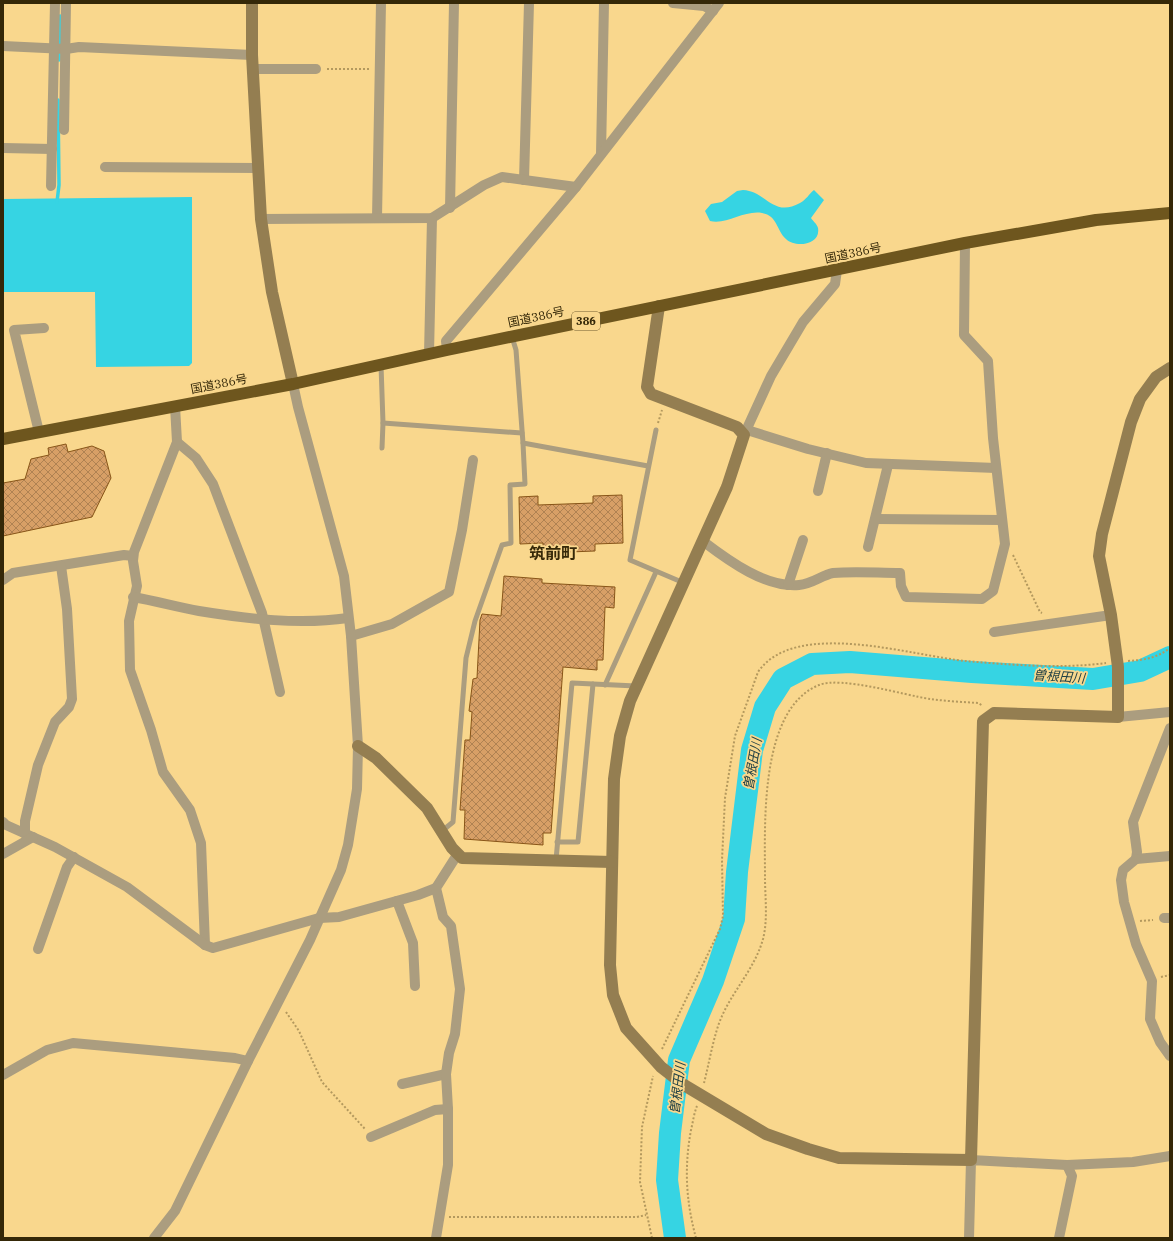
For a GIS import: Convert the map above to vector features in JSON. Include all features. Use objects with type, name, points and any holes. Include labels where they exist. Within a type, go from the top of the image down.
[{"type":"highway","name":"国道386号","points":[[3,439],[293,384],[512,336],[965,243],[1096,220],[1170,213]]},
{"type":"street","points":[[51,186],[55,3]]},
{"type":"street","points":[[64,130],[66,3]]},
{"type":"street","points":[[156,1237],[175,1211],[278,1003],[341,870],[348,845],[357,788],[358,746],[351,636],[344,576],[298,407],[272,292],[261,219],[252,69],[252,3]]},
{"type":"street","points":[[377,218],[381,3]]},
{"type":"street","points":[[450,208],[454,3]]},
{"type":"street","points":[[524,180],[529,3]]},
{"type":"street","points":[[601,154],[604,3]]},
{"type":"street","points":[[673,3],[704,6],[713,12]]},
{"type":"street","points":[[446,350],[446,341],[576,187],[719,3]]},
{"type":"street","points":[[3,46],[55,48],[79,47],[252,55]]},
{"type":"street","points":[[252,69],[316,69]]},
{"type":"street","points":[[3,148],[52,149]]},
{"type":"street","points":[[105,167],[257,168]]},
{"type":"street","points":[[261,219],[432,218],[450,208],[484,185],[502,177],[576,187]]},
{"type":"street","points":[[429,354],[432,218]]},
{"type":"street","points":[[704,542],[762,579],[778,584],[800,585],[816,581],[832,573],[900,573],[901,586],[906,596],[982,599],[993,591],[1005,544],[996,468],[988,361],[964,335],[965,243]]},
{"type":"street","points":[[837,270],[835,284],[803,322],[771,376],[745,432],[727,487],[704,542],[630,702],[620,736],[614,779],[610,965],[613,994],[626,1028],[659,1065],[700,1095],[766,1134],[808,1149],[839,1158],[971,1160],[1067,1165],[1133,1162],[1170,1156]]},
{"type":"street","points":[[659,306],[647,387],[651,394],[736,427],[745,432],[866,463],[996,468]]},
{"type":"street","points":[[39,432],[14,330],[44,328]]},
{"type":"street","points":[[1118,716],[1117,664],[1111,615],[1099,556],[1102,534],[1125,444],[1140,399],[1156,377],[1170,368]]},
{"type":"street","points":[[175,406],[177,442],[166,467],[133,556],[136,586],[129,621],[130,670],[151,730],[163,772],[190,810],[201,843],[205,945]]},
{"type":"street","points":[[177,442],[196,458],[213,484],[264,619],[280,692]]},
{"type":"street","points":[[818,491],[827,453]]},
{"type":"street","points":[[351,636],[392,624],[450,592],[473,460]]},
{"type":"street","points":[[868,547],[888,465]]},
{"type":"street","points":[[876,519],[1002,520]]},
{"type":"street","points":[[788,585],[803,540]]},
{"type":"street","points":[[3,580],[13,573],[124,555],[133,556]]},
{"type":"street","points":[[29,836],[25,821],[38,764],[55,722],[69,707],[72,699],[67,609],[61,566]]},
{"type":"street","points":[[134,597],[200,611],[264,619],[309,622],[348,618]]},
{"type":"street","points":[[994,632],[1111,615]]},
{"type":"street","points":[[969,1238],[983,721],[994,713],[1118,716],[1170,712]]},
{"type":"street","points":[[1136,859],[1137,852],[1133,822],[1170,728]]},
{"type":"street","points":[[358,746],[376,758],[427,808],[457,855],[462,858],[612,862]]},
{"type":"street","points":[[3,822],[6,825],[74,857],[127,887],[205,945],[213,948],[319,918],[339,917],[418,895],[436,888],[457,855]]},
{"type":"street","points":[[3,854],[29,836]]},
{"type":"street","points":[[1170,856],[1136,859],[1123,870],[1121,880],[1128,923],[1152,981],[1150,1019],[1160,1042],[1170,1056]]},
{"type":"street","points":[[38,949],[67,867],[74,857]]},
{"type":"street","points":[[436,888],[443,917],[451,926],[460,989],[455,1034],[449,1053],[446,1074],[448,1109],[448,1165],[436,1238]]},
{"type":"street","points":[[397,901],[413,943],[415,986]]},
{"type":"street","points":[[3,1074],[47,1050],[73,1043],[235,1058],[248,1061]]},
{"type":"street","points":[[402,1084],[446,1074]]},
{"type":"street","points":[[371,1137],[435,1110],[448,1109]]},
{"type":"street","points":[[1059,1238],[1072,1176],[1067,1165]]},
{"type":"lane","points":[[441,831],[453,822],[466,658],[475,622],[502,544],[511,543],[510,485],[525,484],[516,350],[512,336]]},
{"type":"lane","points":[[381,364],[383,424],[382,448]]},
{"type":"lane","points":[[383,424],[522,433]]},
{"type":"lane","points":[[656,430],[630,560],[685,584]]},
{"type":"lane","points":[[523,443],[648,466]]},
{"type":"lane","points":[[605,685],[656,572]]},
{"type":"lane","points":[[556,860],[572,683],[637,686]]},
{"type":"lane","points":[[557,842],[578,842],[593,684]]},
{"type":"path","points":[[316,69],[379,69]]},
{"type":"path","points":[[656,430],[666,401]]},
{"type":"path","points":[[1005,544],[1010,549],[1040,612],[1046,614]]},
{"type":"path","points":[[652,1238],[640,1182],[642,1127],[659,1065],[720,929],[723,916],[722,860],[725,798],[735,736],[758,672],[763,666],[772,658],[788,649],[817,644],[848,643],[966,661],[1034,664],[1117,664],[1146,660],[1163,654],[1170,648]]},
{"type":"path","points":[[696,1238],[687,1196],[687,1151],[695,1109],[722,1016],[749,971],[763,938],[766,906],[765,826],[772,756],[787,715],[798,698],[821,684],[834,683],[865,686],[930,699],[978,703],[994,713]]},
{"type":"path","points":[[1128,923],[1167,918]]},
{"type":"path","points":[[278,1003],[291,1016],[322,1082],[371,1137]]},
{"type":"path","points":[[439,1216],[637,1217],[646,1215]]},
{"type":"water","points":[[814,190],[824,200],[811,218],[818,228],[816,238],[812,241],[801,244],[790,242],[783,235],[774,220],[762,213],[749,214],[723,221],[710,221],[705,211],[711,204],[722,202],[737,191],[751,191],[776,206],[791,207],[800,203]]},
{"type":"water","points":[[192,197],[192,363],[189,366],[96,367],[95,292],[3,292],[3,199]]},
{"type":"building","points":[[66,444],[68,452],[92,446],[104,451],[111,478],[92,517],[3,536],[3,483],[25,479],[31,459],[49,455],[48,448]]},
{"type":"building","points":[[622,495],[623,543],[595,544],[595,551],[543,553],[543,543],[520,544],[519,497],[538,496],[538,505],[593,503],[593,496]]},
{"type":"building","points":[[504,576],[542,579],[542,583],[615,587],[614,608],[605,607],[603,660],[597,660],[597,670],[563,667],[551,833],[543,833],[543,845],[464,839],[465,810],[460,810],[465,740],[470,740],[472,712],[469,711],[473,679],[477,678],[480,620],[482,614],[501,616]]},
{"type":"waterway","points":[[59,60],[60,16]]},
{"type":"waterway","points":[[57,202],[59,185],[58,100]]},
{"type":"waterway","name":"曽根田川","points":[[675,1238],[667,1180],[670,1133],[679,1060],[713,981],[734,919],[737,872],[752,750],[765,707],[783,679],[812,664],[850,662],[972,672],[1093,679],[1140,671],[1170,657]]},
{"type":"district","name":"筑前町","points":[[553,553]]}]
